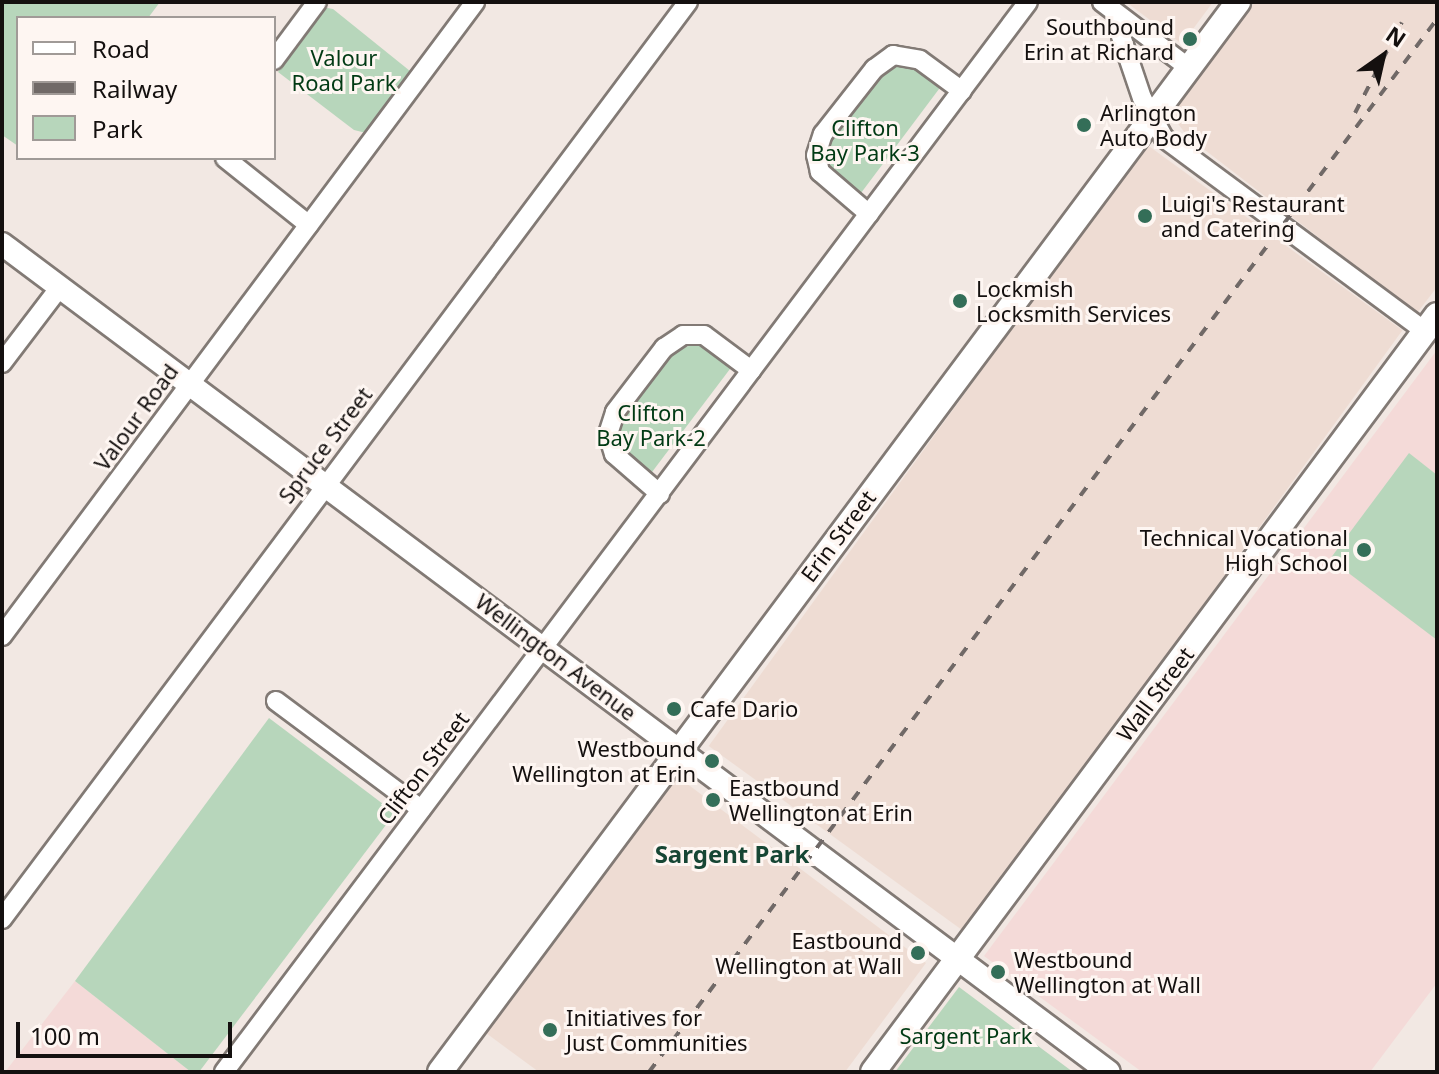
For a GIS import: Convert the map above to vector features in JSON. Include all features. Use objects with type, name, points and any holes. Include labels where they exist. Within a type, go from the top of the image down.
[{"type":"main road","name":"Erin Street","points":[[440,1072],[1238,2]]},
{"type":"main road","name":"Wall Street","points":[[873,1072],[1431,323]]},
{"type":"street","points":[[276,57],[317,2]]},
{"type":"street","name":"Valour Road","points":[[2,636],[475,2]]},
{"type":"street","name":"Spruce Street","points":[[2,919],[688,2]]},
{"type":"street","name":"Clifton Street","points":[[224,1072],[545,649],[1028,2]]},
{"type":"street","points":[[1102,2],[1189,68]]},
{"type":"street","points":[[1121,17],[1121,36],[1151,118],[1164,138],[1431,323]]},
{"type":"street","points":[[869,214],[820,172],[816,155],[823,134],[874,69],[893,55],[920,60],[962,91]]},
{"type":"street","points":[[228,160],[309,225]]},
{"type":"street","name":"Wellington Avenue","points":[[2,244],[1109,1072]]},
{"type":"street","points":[[2,363],[60,287]]},
{"type":"street","points":[[660,494],[614,454],[608,434],[615,412],[664,348],[683,335],[704,335],[751,370]]},
{"type":"street","points":[[276,701],[421,809]]},
{"type":"shaded area","points":[[1126,2],[1213,2],[1182,44]]},
{"type":"shaded area","points":[[1255,2],[1437,2],[1437,287],[1417,313],[1188,137],[1170,113]]},
{"type":"shaded area","points":[[1146,144],[1402,330],[965,932],[709,746]]},
{"type":"shaded area","points":[[1437,350],[1437,983],[1370,1072],[1142,1072],[984,956]]},
{"type":"shaded area","points":[[678,777],[926,963],[845,1072],[539,1072],[486,1033]]},
{"type":"shaded area","points":[[75,981],[191,1072],[5,1072]]},
{"type":"green space","points":[[2,2],[160,2],[150,16],[16,16],[16,145],[2,135]]},
{"type":"green space","name":"Valour Road Park","points":[[322,7],[333,9],[410,71],[366,133],[354,130],[278,72]]},
{"type":"green space","name":"Clifton Bay Park-3","points":[[891,64],[910,64],[942,85],[858,197],[828,171],[825,154],[830,138],[878,73]]},
{"type":"green space","name":"Clifton Bay Park-2","points":[[698,343],[733,365],[649,476],[617,447],[617,421],[670,352]]},
{"type":"green space","points":[[1409,453],[1437,475],[1437,640],[1330,559]]},
{"type":"green space","points":[[269,718],[395,813],[199,1072],[191,1072],[75,981]]},
{"type":"green space","name":"Sargent Park","points":[[959,987],[1073,1072],[895,1072]]},
{"type":"railway","points":[[649,1072],[1437,19]]},
{"type":"railway","points":[[1355,113],[1402,22]]},
{"type":"place","name":"Southbound Erin at Richard","points":[[1190,39]]},
{"type":"place","name":"Arlington Auto Body","points":[[1084,125]]},
{"type":"place","name":"Luigi's Restaurant and Catering","points":[[1145,216]]},
{"type":"place","name":"Lockmish Locksmith Services","points":[[960,301]]},
{"type":"place","name":"Technical Vocational High School","points":[[1364,550]]},
{"type":"place","name":"Cafe Dario","points":[[674,709]]},
{"type":"place","name":"Westbound Wellington at Erin","points":[[712,761]]},
{"type":"place","name":"Eastbound Wellington at Erin","points":[[713,800]]},
{"type":"place","name":"Eastbound Wellington at Wall","points":[[918,953]]},
{"type":"place","name":"Westbound Wellington at Wall","points":[[998,972]]},
{"type":"place","name":"Initiatives for Just Communities","points":[[550,1030]]},
{"type":"district","name":"Sargent Park","points":[[732,854]]}]
